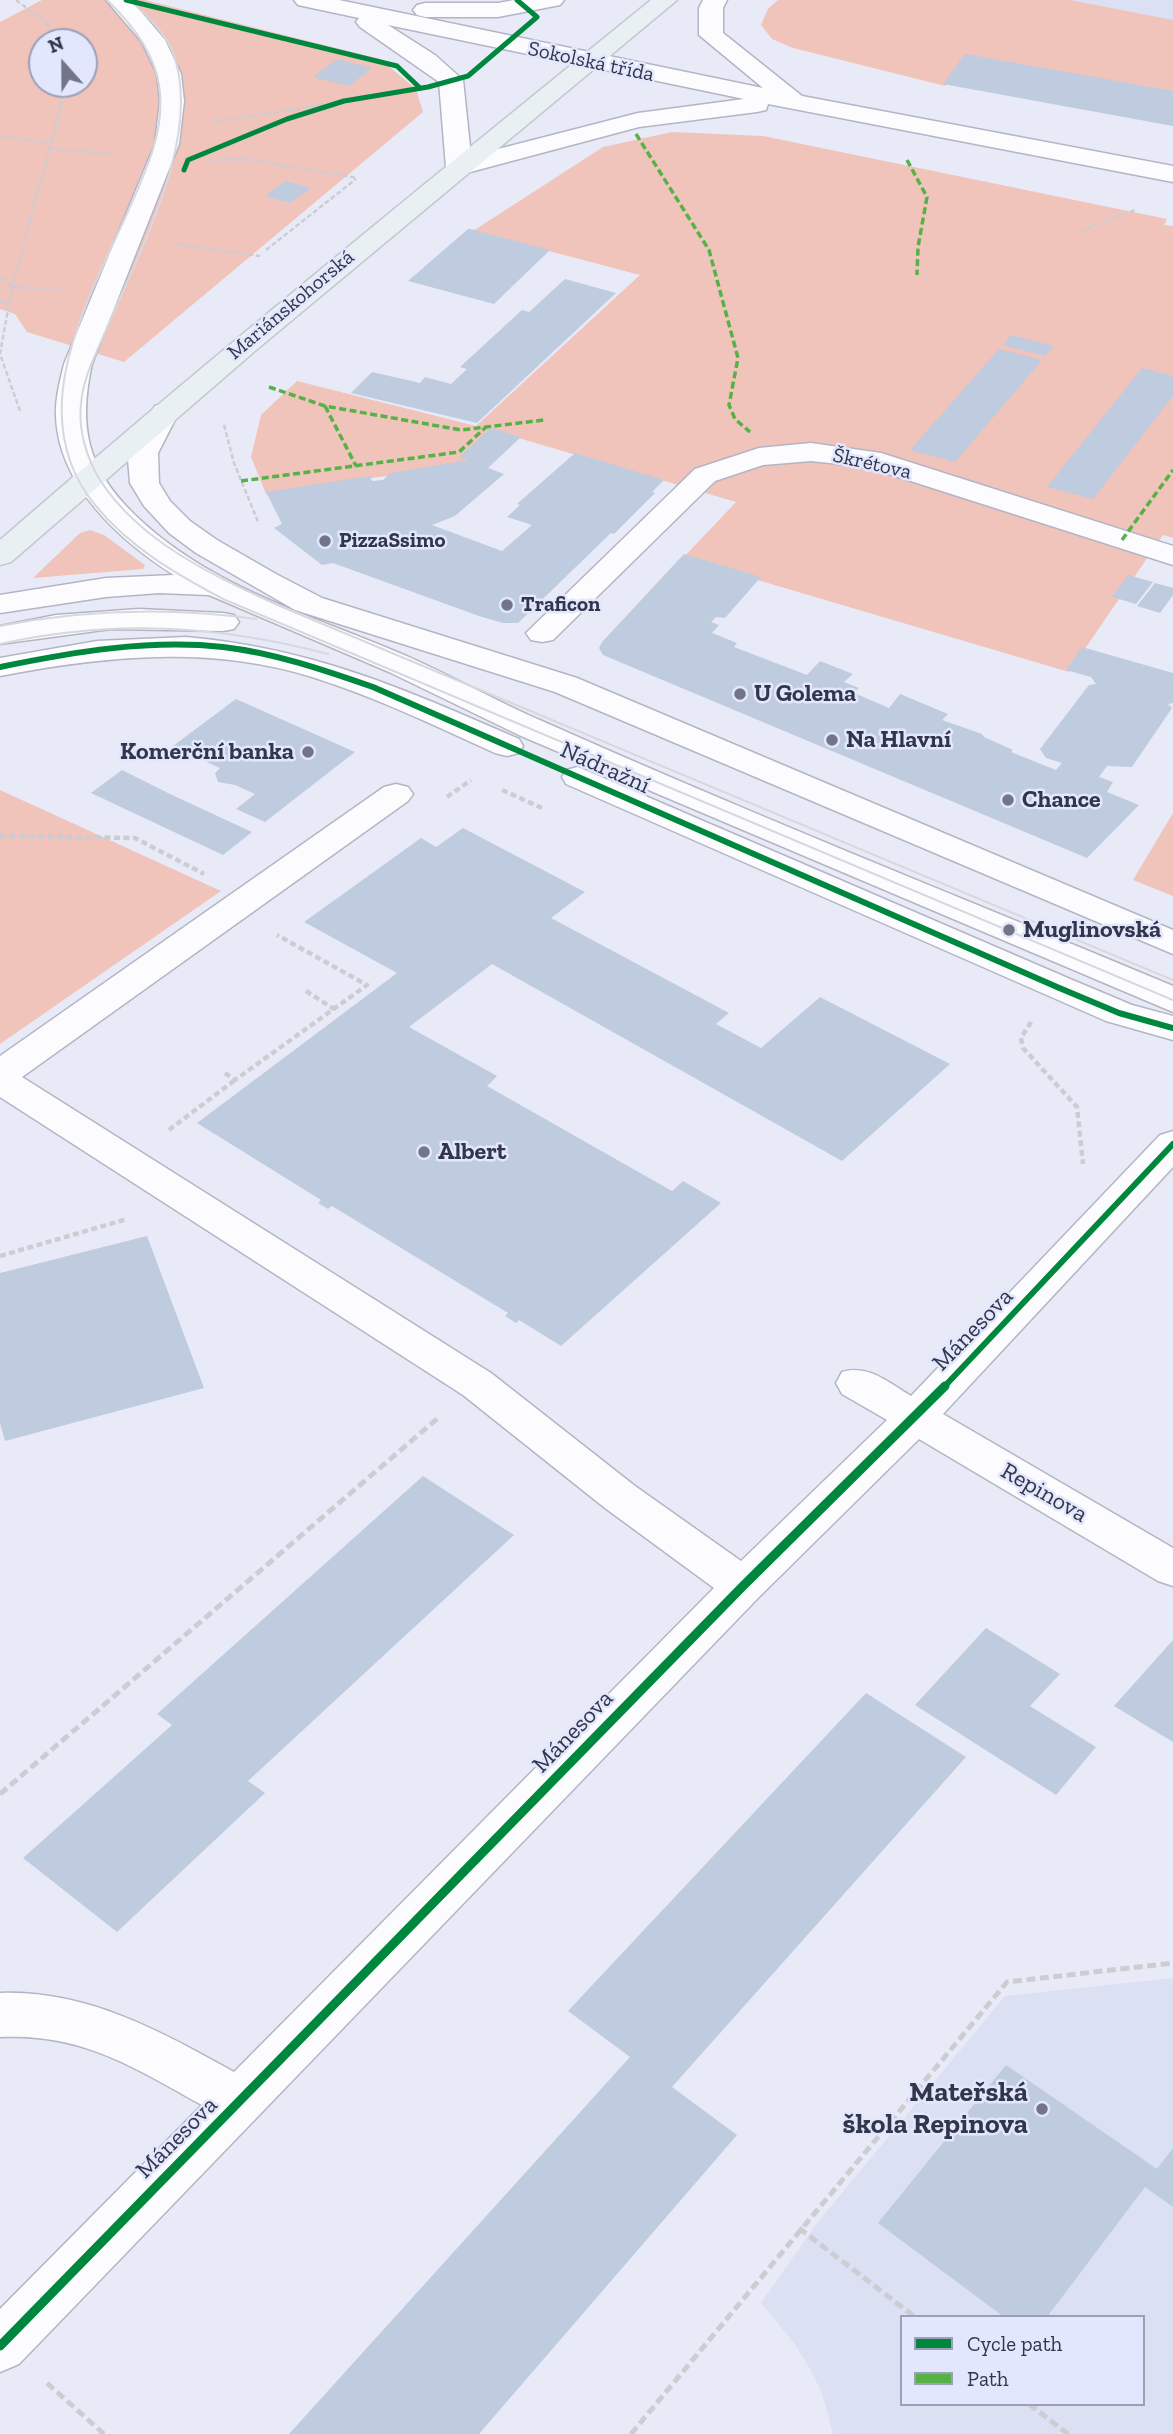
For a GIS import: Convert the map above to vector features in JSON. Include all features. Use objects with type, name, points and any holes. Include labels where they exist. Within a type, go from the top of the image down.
[{"type":"main road","points":[[588,61],[665,0]]},
{"type":"main road","name":"Mariánskohorská","points":[[0,556],[165,412],[588,61]]},
{"type":"street","points":[[118,0],[153,40],[169,74],[172,101],[167,144],[73,383],[70,434],[88,477],[110,507],[141,537],[215,586],[353,648],[397,664],[532,729],[1173,1000]]},
{"type":"street","name":"Sokolská třída","points":[[306,0],[588,61],[1173,174]]},
{"type":"street","points":[[349,9],[498,10],[552,0]]},
{"type":"street","name":"Sokolská třída","points":[[715,0],[711,8],[711,35],[794,101]]},
{"type":"street","points":[[349,9],[427,60],[451,80],[459,167],[638,120],[794,101]]},
{"type":"street","points":[[165,412],[151,433],[142,459],[146,488],[152,500],[194,537],[312,606]]},
{"type":"street","name":"Škrétova","points":[[542,633],[705,475],[735,462],[771,455],[811,452],[872,459],[1173,556]]},
{"type":"street","points":[[0,604],[104,588],[181,584],[262,592],[312,606],[566,685],[1173,943]]},
{"type":"street","points":[[0,635],[83,621],[200,620],[252,625],[313,638],[493,695],[1173,980]]},
{"type":"street","name":"Nádražní","points":[[0,667],[100,649],[193,645],[264,654],[324,671],[373,687],[1057,987],[1119,1013],[1173,1028]]},
{"type":"street","points":[[0,1073],[251,899],[396,794]]},
{"type":"street","points":[[0,1080],[191,1199],[477,1384],[620,1497],[743,1586]]},
{"type":"street","name":"Mánesova","points":[[1,2345],[743,1586],[915,1418],[1173,1144]]},
{"type":"street","name":"Repinova","points":[[856,1383],[1173,1569]]},
{"type":"street","points":[[15,2015],[85,2026],[123,2038],[240,2101]]},
{"type":"path","points":[[16,0],[38,14],[51,28]]},
{"type":"path","points":[[22,418],[0,354],[12,287],[63,98]]},
{"type":"path","points":[[214,122],[357,99]]},
{"type":"path","points":[[287,119],[344,101]]},
{"type":"path","points":[[0,136],[51,143]]},
{"type":"path","points":[[49,149],[116,155]]},
{"type":"path","points":[[200,158],[213,150]]},
{"type":"path","points":[[200,158],[246,159],[356,178],[266,250]]},
{"type":"path","points":[[1081,231],[1142,207]]},
{"type":"path","points":[[170,243],[260,256]]},
{"type":"path","points":[[0,278],[12,287],[66,289]]},
{"type":"path","points":[[0,301],[9,304]]},
{"type":"path","points":[[224,425],[234,463],[260,527]]},
{"type":"path","points":[[439,803],[474,778]]},
{"type":"path","points":[[499,789],[548,811]]},
{"type":"path","points":[[0,836],[135,838],[280,916],[273,933],[368,985],[166,1132],[177,1138]]},
{"type":"path","points":[[306,991],[334,1009]]},
{"type":"path","points":[[1019,1016],[1044,1026]]},
{"type":"path","points":[[1031,1021],[1021,1038],[1023,1048],[1077,1107],[1084,1175]]},
{"type":"path","points":[[225,1073],[235,1080]]},
{"type":"path","points":[[0,1256],[191,1199]]},
{"type":"path","points":[[0,1794],[477,1384]]},
{"type":"path","points":[[631,2434],[799,2228],[1007,1982],[1173,1963]]},
{"type":"path","points":[[799,2228],[912,2315]]},
{"type":"path","points":[[1,2345],[104,2434]]},
{"type":"path","points":[[1032,2406],[1068,2434]]},
{"type":"shaded area","points":[[42,0],[145,0],[380,59],[416,89],[423,112],[124,362],[27,332],[15,314],[0,309],[0,22]]},
{"type":"shaded area","points":[[778,0],[1071,0],[1173,20],[1173,92],[968,57],[945,86],[793,48],[772,39],[761,25],[768,9]]},
{"type":"shaded area","points":[[1071,0],[1173,0],[1173,20]]},
{"type":"shaded area","points":[[672,132],[763,136],[1167,219],[1164,225],[1173,226],[1173,538],[1163,535],[1069,672],[683,558],[736,502],[498,432],[472,463],[266,494],[251,457],[261,415],[297,381],[476,426],[640,275],[473,231],[603,147]]},
{"type":"shaded area","points":[[90,530],[104,535],[145,565],[143,569],[33,578],[80,533]]},
{"type":"shaded area","points":[[0,790],[221,891],[0,1044]]},
{"type":"shaded area","points":[[1173,813],[1173,896],[1133,880]]},
{"type":"shaded area","name":"Mateřská škola Repinova","points":[[1173,1978],[1173,2434],[833,2434],[822,2393],[809,2367],[794,2343],[761,2303],[817,2223],[1005,1996]]},
{"type":"building","points":[[965,54],[1173,91],[1173,126],[943,84]]},
{"type":"building","points":[[337,59],[372,68],[349,86],[313,77]]},
{"type":"building","points":[[285,181],[311,188],[290,203],[265,196]]},
{"type":"building","points":[[468,229],[550,250],[494,304],[408,281]]},
{"type":"building","points":[[565,279],[616,293],[477,423],[351,393],[372,372],[420,383],[425,377],[451,384],[467,369],[460,367],[522,310],[529,312]]},
{"type":"building","points":[[1011,335],[1054,346],[1045,356],[1003,345]]},
{"type":"building","points":[[999,349],[1042,360],[955,462],[910,450]]},
{"type":"building","points":[[1142,368],[1173,376],[1173,396],[1093,499],[1047,487]]},
{"type":"building","points":[[491,428],[521,437],[488,468],[504,474],[455,516],[432,525],[502,551],[532,525],[507,517],[520,505],[517,504],[575,453],[664,480],[652,492],[655,493],[614,534],[611,533],[518,623],[503,623],[479,616],[333,563],[322,565],[274,528],[282,524],[266,492],[370,476],[372,481],[383,480],[390,473],[469,460],[459,457]]},
{"type":"building","points":[[684,554],[761,577],[725,618],[716,617],[711,622],[719,625],[712,633],[737,643],[734,647],[807,675],[820,661],[853,674],[844,682],[859,688],[854,693],[889,708],[900,694],[948,714],[942,720],[982,734],[1013,750],[1011,752],[1056,770],[1062,763],[1046,758],[1040,749],[1089,685],[1096,684],[1091,677],[1066,670],[1082,647],[1173,673],[1173,703],[1168,704],[1172,708],[1132,767],[1107,766],[1099,777],[1113,782],[1107,792],[1139,805],[1087,858],[603,655],[599,648],[602,642]]},
{"type":"building","points":[[1128,575],[1153,582],[1136,604],[1112,597]]},
{"type":"building","points":[[1155,583],[1173,588],[1173,595],[1160,613],[1137,606]]},
{"type":"building","points":[[236,699],[355,752],[265,822],[236,809],[255,794],[235,785],[218,782],[215,773],[220,768],[173,746]]},
{"type":"building","points":[[122,770],[252,832],[223,855],[91,793]]},
{"type":"building","points":[[463,828],[585,892],[551,918],[729,1013],[716,1024],[761,1048],[820,997],[950,1064],[842,1161],[492,964],[409,1027],[497,1076],[487,1086],[672,1191],[683,1181],[721,1203],[561,1346],[519,1320],[516,1323],[505,1316],[508,1313],[332,1206],[328,1209],[318,1203],[321,1200],[197,1123],[397,973],[304,922],[421,838],[436,847]]},
{"type":"building","points":[[147,1236],[204,1388],[5,1441],[0,1423],[0,1273]]},
{"type":"building","points":[[423,1476],[514,1535],[248,1781],[265,1793],[117,1932],[23,1858],[172,1725],[157,1714]]},
{"type":"building","points":[[986,1628],[1060,1674],[1030,1706],[1096,1747],[1056,1795],[915,1705]]},
{"type":"building","points":[[1173,1640],[1173,1742],[1114,1706]]},
{"type":"building","points":[[866,1693],[966,1757],[672,2087],[737,2135],[479,2434],[289,2434],[630,2057],[568,2011]]},
{"type":"building","points":[[1006,2065],[1157,2169],[1173,2148],[1173,2207],[1145,2187],[1049,2315],[1001,2315],[878,2223]]},
{"type":"tram line","points":[[107,0],[125,18],[147,49],[156,73],[160,101],[154,148],[81,317],[69,356],[62,395],[63,433],[73,470],[108,520],[138,547],[223,599],[1173,1000]]},
{"type":"tram line","points":[[130,0],[149,18],[170,45],[180,86],[180,120],[174,157],[163,194],[90,366],[82,394],[80,414],[84,444],[95,472],[116,502],[135,521],[178,554],[275,604],[1173,980]]},
{"type":"tram line","points":[[0,626],[64,616],[159,611],[256,619]]},
{"type":"tram line","points":[[0,644],[83,631],[165,629],[246,637],[328,654]]},
{"type":"marked path","points":[[636,134],[709,250],[738,358],[729,405],[735,419],[750,432]]},
{"type":"marked path","points":[[907,160],[927,197],[918,247],[917,275]]},
{"type":"marked path","points":[[269,387],[325,406],[461,430],[544,420]]},
{"type":"marked path","points":[[325,406],[356,466]]},
{"type":"marked path","points":[[241,481],[459,452],[486,427]]},
{"type":"marked path","points":[[1122,540],[1173,470]]},
{"type":"cycle path","points":[[126,0],[397,66],[420,88]]},
{"type":"cycle path","points":[[184,170],[188,160],[287,119],[344,101],[428,87],[468,76],[537,17],[517,0]]},
{"type":"cycle path","points":[[0,667],[111,648],[167,644],[242,650],[317,668],[373,687],[1057,987],[1119,1013],[1173,1028]]},
{"type":"cycle path","points":[[0,2346],[743,1586],[915,1418],[1173,1144]]},
{"type":"place","name":"PizzaSsimo","points":[[325,541]]},
{"type":"place","name":"Traficon","points":[[507,605]]},
{"type":"place","name":"U Golema","points":[[740,694]]},
{"type":"place","name":"Na Hlavní","points":[[832,740]]},
{"type":"place","name":"Komerční banka","points":[[308,752]]},
{"type":"place","name":"Chance","points":[[1008,800]]},
{"type":"place","name":"Muglinovská","points":[[1009,930]]},
{"type":"place","name":"Albert","points":[[424,1152]]},
{"type":"place","name":"Mateřská škola Repinova","points":[[1042,2109]]}]
